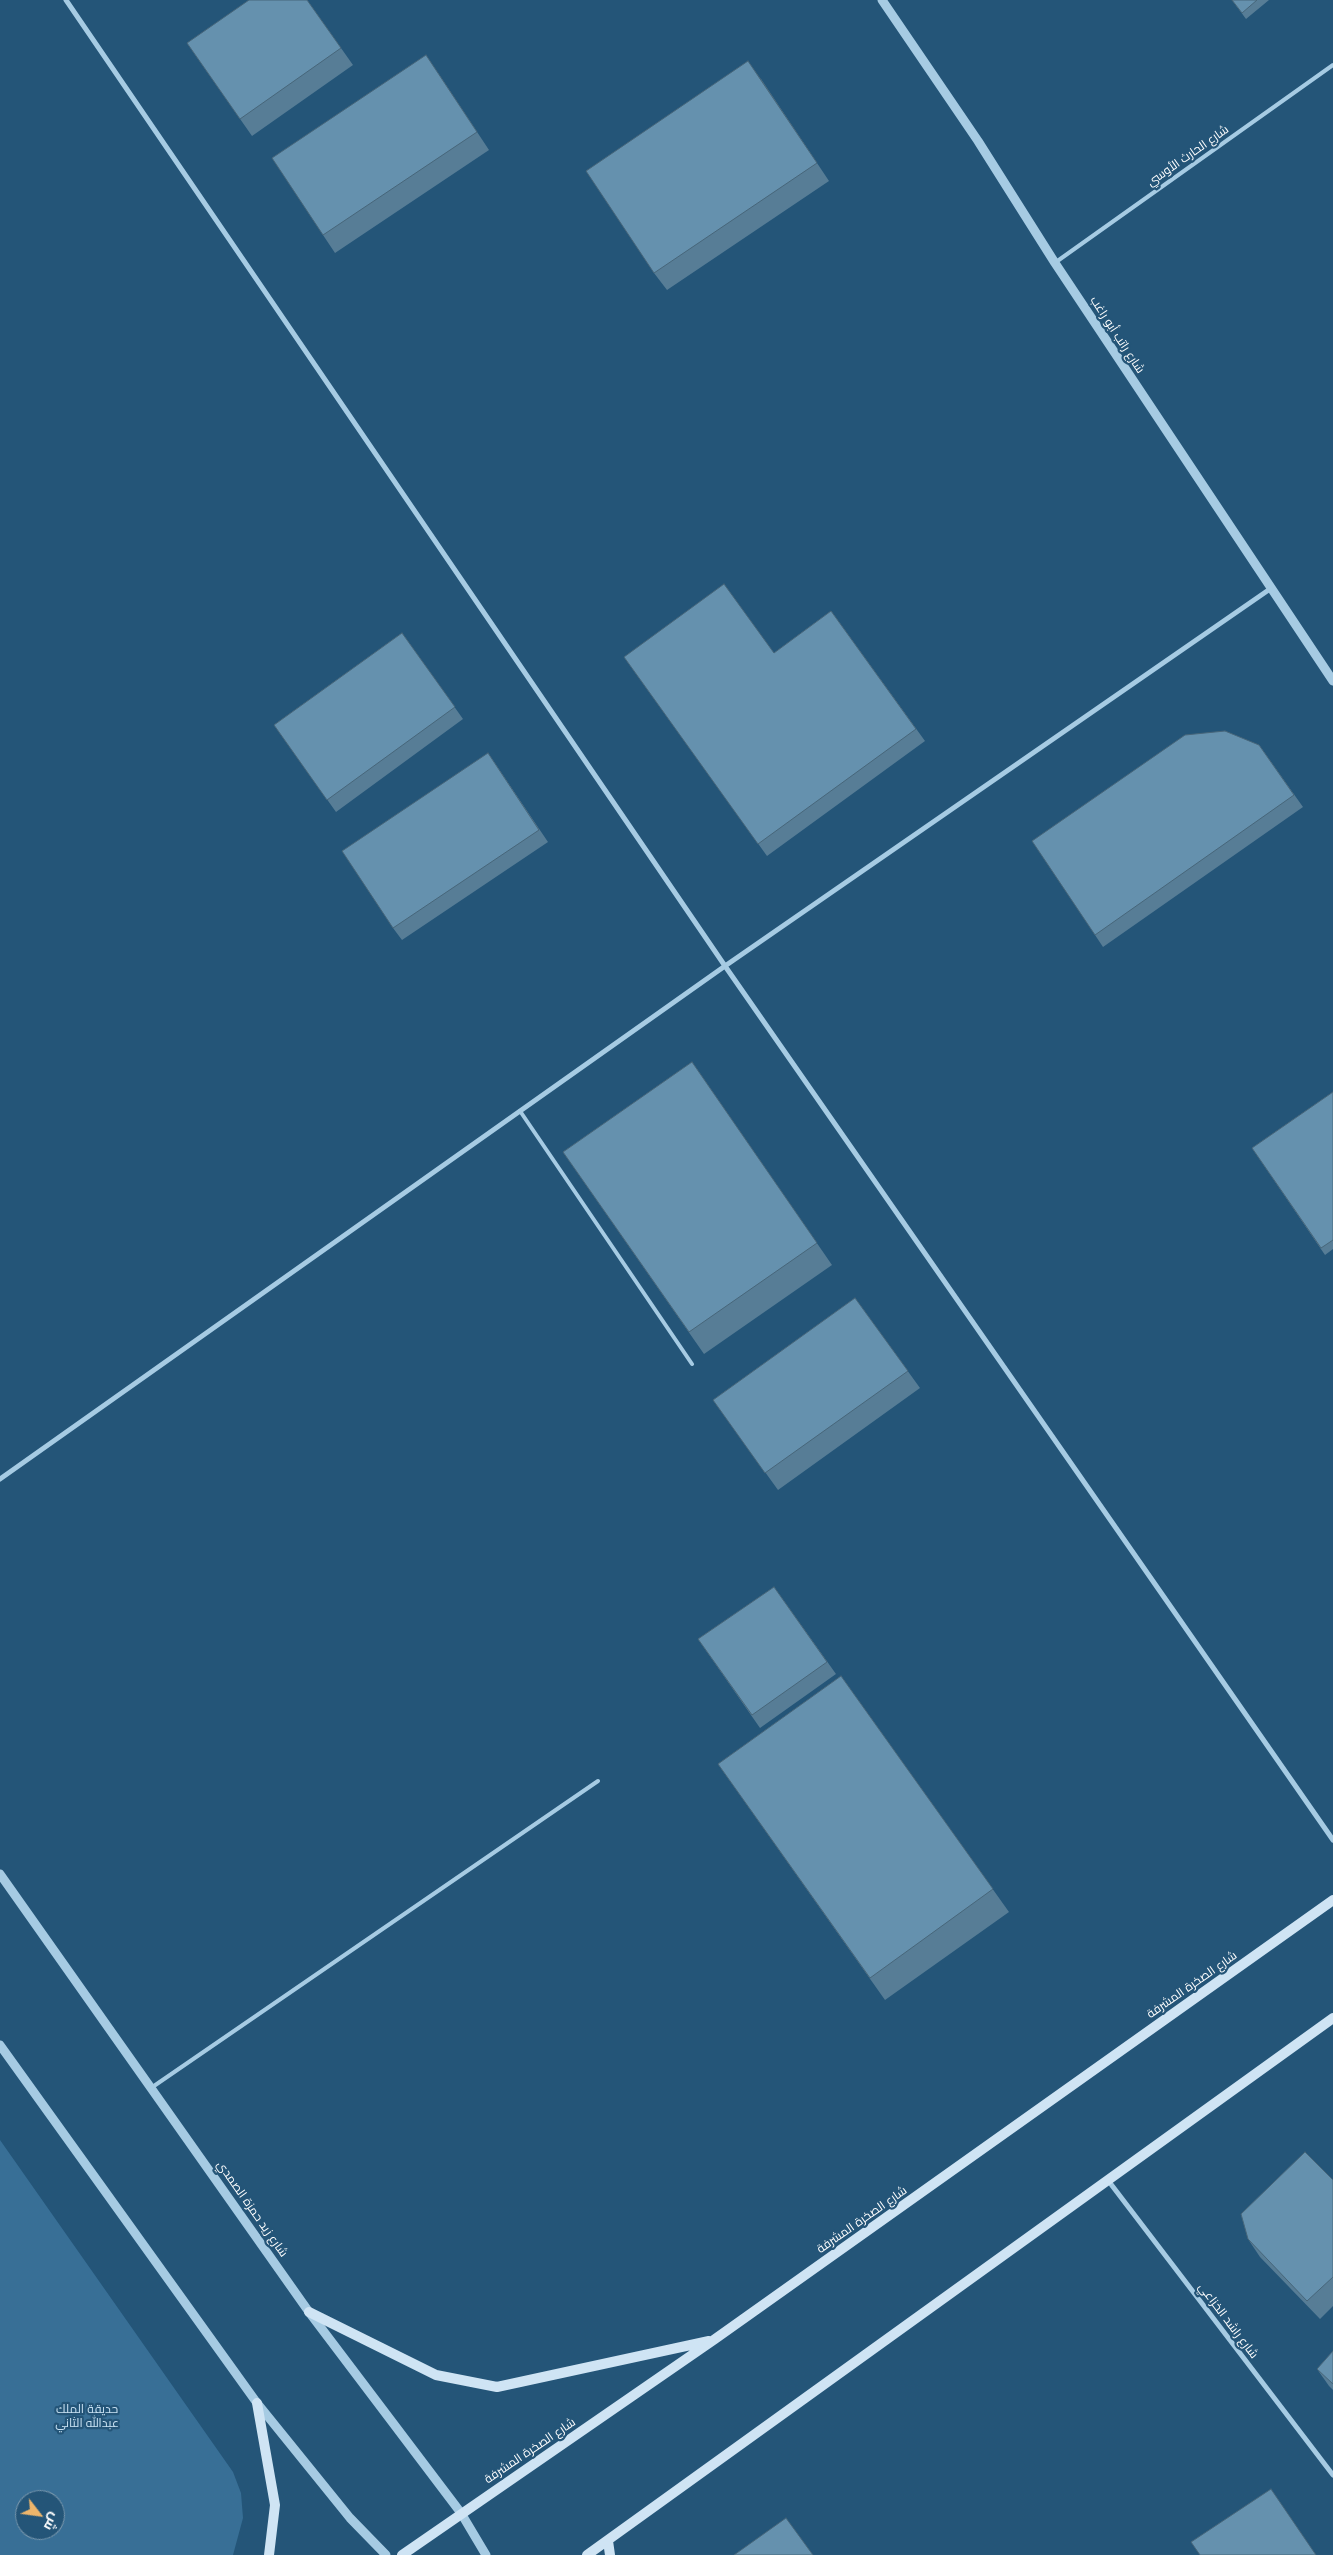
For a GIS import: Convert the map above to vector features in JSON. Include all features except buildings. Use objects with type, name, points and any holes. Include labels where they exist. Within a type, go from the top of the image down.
[{"type":"main road","name":"شارع الصخرة المشرفة","points":[[402,2555],[715,2339],[1333,1900]]},
{"type":"main road","points":[[587,2555],[1333,2018]]},
{"type":"main road","points":[[309,2312],[436,2375],[496,2387],[715,2339]]},
{"type":"main road","points":[[257,2403],[275,2505],[269,2555]]},
{"type":"main road","points":[[608,2541],[610,2555]]},
{"type":"street","points":[[66,0],[725,966],[1333,1840]]},
{"type":"street","name":"شارع راتب أبو راغب","points":[[882,0],[978,141],[1054,263],[1333,681]]},
{"type":"street","points":[[0,1479],[725,966],[1270,589]]},
{"type":"street","name":"شارع زيد حمزة الصمدي","points":[[0,1874],[309,2312],[461,2513],[486,2555]]},
{"type":"street","points":[[0,2045],[257,2403],[350,2518],[386,2555]]},
{"type":"street","name":"شارع راشد الخزاعي","points":[[1107,2179],[1333,2475]]},
{"type":"lane","name":"شارع الحارث الأوسي","points":[[1054,263],[1333,65]]},
{"type":"lane","points":[[520,1111],[692,1364]]},
{"type":"lane","points":[[151,2088],[598,1781]]},
{"type":"green space","name":"حديقة الملك عبدالله الثاني","points":[[0,2140],[233,2472],[241,2493],[243,2518],[233,2555],[0,2555]]}]
